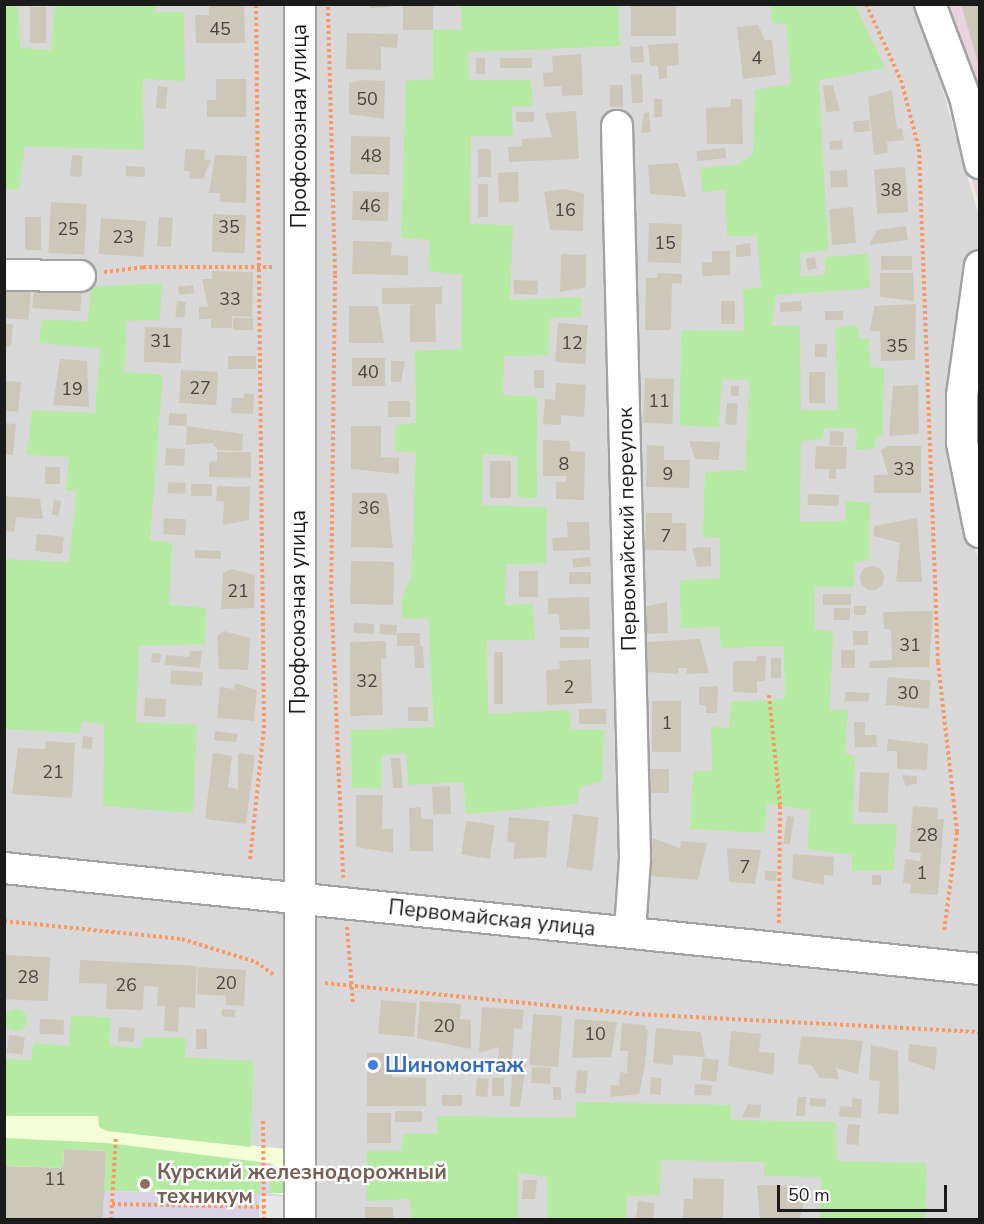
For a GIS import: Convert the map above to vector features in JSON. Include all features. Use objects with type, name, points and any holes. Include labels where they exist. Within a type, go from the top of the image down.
[{"type":"street","name":"Профсоюзная улица","points":[[300,4],[298,897],[300,1220]]},
{"type":"street","points":[[930,4],[965,97],[980,163]]},
{"type":"street","name":"Первомайский переулок","points":[[617,126],[635,858],[630,932]]},
{"type":"street","points":[[980,266],[962,396],[962,443],[980,532]]},
{"type":"street","points":[[4,275],[80,276]]},
{"type":"street","name":"Первомайская улица","points":[[4,868],[630,932],[777,951],[980,969]]},
{"type":"path","points":[[250,859],[264,728],[261,267],[256,4]]},
{"type":"path","points":[[867,4],[901,80],[919,149],[938,662],[957,832],[944,932]]},
{"type":"path","points":[[329,20],[335,275],[332,587],[345,902],[353,1004]]},
{"type":"path","points":[[80,276],[142,267],[273,267]]},
{"type":"path","points":[[769,695],[780,806],[777,951]]},
{"type":"path","points":[[4,921],[182,939],[256,962],[276,977],[351,986],[636,1014],[980,1032]]},
{"type":"path","points":[[263,1121],[264,1220]]},
{"type":"path","points":[[111,1220],[116,1137]]},
{"type":"path","points":[[112,1204],[264,1207]]},
{"type":"shaded area","points":[[4,5],[918,5],[979,216],[975,548],[980,564],[979,1219],[287,1219],[285,1149],[107,1131],[99,1127],[98,1116],[5,1116]]},
{"type":"shaded area","points":[[918,5],[979,5],[979,204]]},
{"type":"shaded area","name":"Курский железнодорожный техникум","points":[[5,1116],[98,1116],[107,1131],[285,1149],[286,1219],[5,1220]]},
{"type":"shaded area","points":[[260,1162],[270,1163],[269,1193],[287,1196],[260,1196],[259,1218],[103,1220],[104,1191],[260,1193]]},
{"type":"shaded area","points":[[260,1195],[298,1196],[297,1220],[259,1220]]},
{"type":"green space","points":[[155,5],[155,12],[184,12],[185,81],[143,79],[144,150],[25,146],[19,190],[5,189],[5,6],[19,7],[20,48],[51,50],[55,6]]},
{"type":"green space","points":[[461,5],[618,5],[620,46],[468,52],[469,80],[531,80],[533,106],[512,106],[513,136],[471,136],[470,224],[513,225],[510,300],[582,297],[581,317],[550,318],[548,355],[504,356],[503,395],[537,397],[537,498],[517,497],[517,456],[483,454],[482,505],[547,507],[546,563],[506,564],[505,605],[533,604],[535,640],[487,640],[488,714],[569,710],[571,729],[604,730],[602,781],[580,787],[577,804],[466,814],[464,782],[408,785],[406,753],[382,755],[381,789],[352,788],[351,730],[434,727],[428,619],[402,618],[402,597],[411,577],[416,453],[395,451],[395,425],[416,423],[415,351],[461,349],[462,275],[428,271],[429,240],[401,238],[406,81],[433,79],[433,30],[461,30]]},
{"type":"green space","points":[[770,5],[855,5],[885,68],[819,80],[828,250],[800,253],[801,276],[825,275],[825,257],[868,254],[870,288],[776,295],[772,326],[800,326],[801,410],[838,410],[835,328],[857,325],[859,338],[869,338],[871,367],[884,368],[883,435],[876,437],[875,448],[856,450],[857,428],[824,428],[823,439],[801,441],[800,522],[845,521],[845,501],[870,503],[869,560],[855,562],[854,587],[815,587],[815,629],[833,632],[830,710],[848,710],[845,753],[855,756],[853,824],[897,824],[894,870],[852,871],[852,855],[808,849],[809,810],[767,804],[764,833],[690,829],[693,771],[712,771],[711,727],[729,728],[731,702],[785,699],[784,646],[721,648],[719,627],[681,628],[680,580],[720,578],[720,538],[703,537],[705,472],[745,470],[749,380],[722,379],[719,427],[680,425],[681,330],[744,331],[743,289],[761,288],[757,236],[727,236],[725,190],[702,192],[700,168],[736,165],[753,155],[755,90],[791,84],[786,24],[772,23]]},
{"type":"green space","points":[[162,283],[160,320],[127,321],[124,372],[163,375],[150,540],[172,543],[169,605],[206,608],[205,644],[139,646],[136,722],[197,725],[193,813],[103,806],[104,724],[82,721],[80,733],[5,729],[5,559],[69,562],[76,491],[66,491],[69,457],[26,455],[32,410],[95,413],[100,348],[39,343],[42,320],[88,321],[91,287]]},
{"type":"green space","points":[[16,1009],[24,1012],[27,1020],[24,1028],[16,1031],[8,1028],[5,1020],[8,1012]]},
{"type":"green space","points":[[71,1016],[111,1017],[109,1046],[142,1048],[143,1037],[186,1038],[185,1057],[253,1061],[251,1147],[107,1131],[99,1127],[98,1116],[5,1116],[5,1059],[31,1060],[34,1043],[69,1046]]},
{"type":"green space","points":[[577,1102],[731,1105],[731,1120],[836,1122],[837,1161],[927,1163],[925,1219],[820,1219],[821,1177],[764,1176],[764,1162],[661,1160],[660,1195],[627,1196],[626,1219],[547,1219],[547,1177],[518,1173],[518,1219],[411,1219],[410,1199],[366,1201],[367,1151],[401,1151],[403,1134],[437,1134],[437,1116],[575,1118]]},
{"type":"green space","points":[[5,1138],[108,1143],[260,1162],[260,1193],[104,1191],[106,1151],[64,1149],[63,1168],[5,1166]]},
{"type":"green space","points":[[270,1163],[283,1172],[287,1193],[269,1193]]},
{"type":"building","points":[[631,4],[676,4],[676,36],[631,36]]},
{"type":"building","points":[[961,4],[980,4],[980,66],[979,66]]},
{"type":"building","points":[[209,5],[244,5],[245,43],[196,43],[195,15],[209,15]]},
{"type":"building","points":[[370,5],[391,5],[391,7],[370,8]]},
{"type":"building","points":[[403,5],[433,5],[433,30],[403,30]]},
{"type":"building","points":[[30,7],[46,7],[46,43],[30,43]]},
{"type":"building","points":[[758,25],[765,40],[772,40],[776,75],[743,79],[737,27]]},
{"type":"building","points":[[347,33],[398,34],[397,48],[381,47],[381,70],[346,69]]},
{"type":"building","points":[[678,43],[679,65],[667,66],[667,78],[659,79],[658,66],[650,66],[648,45]]},
{"type":"building","points":[[643,46],[644,62],[631,63],[630,47]]},
{"type":"building","points":[[581,54],[583,95],[562,96],[561,86],[544,87],[543,73],[553,72],[552,56]]},
{"type":"building","points":[[476,58],[485,58],[485,74],[476,74]]},
{"type":"building","points":[[500,58],[532,58],[532,68],[500,68]]},
{"type":"building","points":[[631,74],[642,74],[643,103],[632,103]]},
{"type":"building","points":[[216,79],[246,79],[246,117],[207,117],[207,100],[216,100]]},
{"type":"building","points":[[364,80],[385,81],[384,119],[349,114],[349,83]]},
{"type":"building","points":[[610,85],[623,85],[623,107],[610,107]]},
{"type":"building","points":[[833,85],[840,111],[826,112],[823,86]]},
{"type":"building","points":[[158,86],[168,87],[166,109],[156,108]]},
{"type":"building","points":[[892,90],[897,129],[902,128],[904,140],[887,142],[888,153],[874,155],[868,97]]},
{"type":"building","points":[[654,99],[662,99],[662,117],[654,117]]},
{"type":"building","points":[[731,99],[742,99],[743,144],[707,144],[706,108],[731,107]]},
{"type":"building","points":[[576,111],[579,159],[509,162],[508,147],[522,146],[522,139],[552,137],[545,113]]},
{"type":"building","points":[[516,112],[534,112],[534,122],[516,122]]},
{"type":"building","points":[[649,112],[651,132],[641,133],[644,113]]},
{"type":"building","points":[[869,120],[870,131],[854,132],[853,121]]},
{"type":"building","points":[[351,136],[390,137],[389,175],[350,174]]},
{"type":"building","points":[[842,140],[843,149],[830,150],[829,141]]},
{"type":"building","points":[[725,148],[726,158],[697,161],[696,151]]},
{"type":"building","points":[[185,149],[205,150],[204,160],[211,160],[203,179],[189,178],[190,171],[184,171]]},
{"type":"building","points":[[478,149],[491,149],[491,177],[478,177]]},
{"type":"building","points":[[72,155],[83,156],[81,177],[70,176]]},
{"type":"building","points":[[215,155],[247,156],[246,203],[220,202],[220,193],[209,193]]},
{"type":"building","points":[[678,163],[686,197],[650,194],[648,165]]},
{"type":"building","points":[[126,166],[145,167],[144,177],[125,176]]},
{"type":"building","points":[[905,167],[908,212],[877,214],[874,169]]},
{"type":"building","points":[[847,170],[848,187],[831,188],[830,171]]},
{"type":"building","points":[[518,172],[519,202],[499,203],[498,173]]},
{"type":"building","points":[[478,184],[488,184],[488,217],[478,217]]},
{"type":"building","points":[[564,189],[584,193],[583,231],[550,230],[544,192]]},
{"type":"building","points":[[353,191],[389,192],[388,221],[352,220]]},
{"type":"building","points":[[51,202],[87,204],[84,255],[48,253]]},
{"type":"building","points":[[853,207],[856,243],[832,245],[829,209]]},
{"type":"building","points":[[213,214],[246,215],[245,253],[212,252]]},
{"type":"building","points":[[25,217],[41,217],[41,250],[25,250]]},
{"type":"building","points":[[159,217],[173,218],[171,247],[157,246]]},
{"type":"building","points":[[101,218],[146,221],[143,257],[98,254]]},
{"type":"building","points":[[649,223],[682,224],[681,263],[648,262]]},
{"type":"building","points":[[906,226],[908,240],[869,245],[877,230]]},
{"type":"building","points":[[353,241],[392,242],[391,255],[408,256],[408,275],[352,274]]},
{"type":"building","points":[[750,243],[751,256],[736,257],[736,245]]},
{"type":"building","points":[[712,251],[730,251],[730,275],[702,276],[702,263],[712,262]]},
{"type":"building","points":[[561,254],[586,255],[586,287],[560,292]]},
{"type":"building","points":[[881,256],[912,256],[912,270],[881,270]]},
{"type":"building","points":[[815,257],[817,269],[808,270],[806,258]]},
{"type":"building","points":[[212,271],[253,272],[252,317],[232,316],[232,328],[211,328],[211,319],[199,319],[199,307],[208,307],[202,279],[212,279]]},
{"type":"building","points":[[658,273],[682,274],[682,284],[672,283],[671,330],[645,330],[646,278],[657,278]]},
{"type":"building","points":[[880,273],[913,273],[914,301],[880,297]]},
{"type":"building","points":[[514,280],[538,281],[537,295],[514,294]]},
{"type":"building","points":[[34,284],[82,287],[80,311],[32,308]]},
{"type":"building","points":[[4,285],[31,287],[29,320],[4,318]]},
{"type":"building","points":[[193,285],[194,293],[179,295],[178,287]]},
{"type":"building","points":[[442,287],[442,304],[435,304],[436,342],[410,342],[410,305],[416,304],[382,304],[382,288]]},
{"type":"building","points":[[177,301],[186,302],[184,318],[175,317]]},
{"type":"building","points":[[721,301],[735,301],[735,324],[721,324]]},
{"type":"building","points":[[801,301],[802,311],[780,312],[780,303]]},
{"type":"building","points":[[916,304],[915,360],[881,361],[880,331],[870,331],[874,306]]},
{"type":"building","points":[[349,306],[378,306],[384,343],[349,343]]},
{"type":"building","points":[[825,311],[843,311],[843,320],[825,320]]},
{"type":"building","points":[[233,318],[253,318],[253,330],[233,330]]},
{"type":"building","points":[[558,323],[588,325],[585,364],[555,362]]},
{"type":"building","points":[[4,324],[13,324],[11,347],[4,347]]},
{"type":"building","points":[[145,327],[182,328],[181,363],[144,362]]},
{"type":"building","points":[[815,344],[827,344],[827,357],[815,357]]},
{"type":"building","points":[[228,356],[256,356],[256,369],[228,369]]},
{"type":"building","points":[[352,358],[385,358],[385,386],[352,386]]},
{"type":"building","points":[[60,359],[87,361],[89,407],[53,405]]},
{"type":"building","points":[[391,361],[405,361],[401,382],[391,382]]},
{"type":"building","points":[[181,370],[218,372],[216,405],[179,403]]},
{"type":"building","points":[[534,370],[544,370],[544,388],[534,388]]},
{"type":"building","points":[[809,372],[825,372],[825,403],[809,403]]},
{"type":"building","points":[[645,378],[674,379],[672,424],[643,423]]},
{"type":"building","points":[[4,381],[21,382],[18,412],[4,411]]},
{"type":"building","points":[[556,383],[586,385],[584,417],[561,415],[561,425],[543,424],[545,399],[555,400]]},
{"type":"building","points":[[918,385],[919,434],[889,436],[893,386]]},
{"type":"building","points":[[731,386],[739,386],[739,396],[731,396]]},
{"type":"building","points":[[244,393],[254,394],[253,414],[231,413],[232,398],[244,398]]},
{"type":"building","points":[[388,401],[410,401],[410,417],[388,417]]},
{"type":"building","points":[[727,403],[738,404],[736,425],[725,424]]},
{"type":"building","points":[[169,413],[187,414],[186,426],[168,425]]},
{"type":"building","points":[[4,423],[16,424],[13,455],[4,455]]},
{"type":"building","points":[[187,426],[243,434],[242,451],[218,450],[212,443],[186,445]]},
{"type":"building","points":[[351,426],[381,426],[381,457],[399,458],[399,474],[351,469]]},
{"type":"building","points":[[830,431],[844,432],[843,446],[829,445]]},
{"type":"building","points":[[543,440],[570,441],[570,451],[585,452],[584,500],[556,499],[556,482],[566,482],[566,476],[543,476]]},
{"type":"building","points":[[689,441],[720,442],[719,460],[695,459]]},
{"type":"building","points":[[647,445],[664,446],[664,460],[690,460],[689,488],[646,487]]},
{"type":"building","points":[[816,446],[847,447],[846,469],[836,469],[836,479],[829,479],[829,469],[815,469]]},
{"type":"building","points":[[889,446],[921,446],[921,493],[874,493],[874,475],[888,475],[881,450]]},
{"type":"building","points":[[166,448],[185,449],[184,466],[165,465]]},
{"type":"building","points":[[217,452],[251,452],[251,478],[209,477],[209,462],[217,461]]},
{"type":"building","points":[[490,461],[511,461],[511,498],[490,498]]},
{"type":"building","points":[[45,467],[60,467],[60,484],[45,484]]},
{"type":"building","points":[[168,482],[186,483],[185,494],[167,493]]},
{"type":"building","points":[[191,484],[212,484],[212,496],[191,496]]},
{"type":"building","points":[[217,486],[250,487],[249,520],[223,525],[224,502],[216,501]]},
{"type":"building","points":[[352,493],[387,493],[393,548],[351,547]]},
{"type":"building","points":[[808,494],[839,495],[839,506],[808,505]]},
{"type":"building","points":[[4,496],[40,499],[43,519],[16,517],[14,532],[4,531]]},
{"type":"building","points":[[54,500],[61,501],[59,516],[52,515]]},
{"type":"building","points":[[646,513],[672,513],[672,523],[686,523],[686,551],[645,550]]},
{"type":"building","points":[[164,518],[186,519],[185,535],[163,534]]},
{"type":"building","points":[[917,518],[922,582],[896,582],[900,543],[874,536],[874,526]]},
{"type":"building","points":[[567,522],[589,522],[590,550],[553,551],[552,538],[568,537]]},
{"type":"building","points":[[37,534],[64,537],[62,554],[35,551]]},
{"type":"building","points":[[711,547],[711,566],[697,567],[692,548]]},
{"type":"building","points":[[195,550],[221,551],[221,559],[195,558]]},
{"type":"building","points":[[590,557],[591,566],[573,568],[572,559]]},
{"type":"building","points":[[351,561],[394,562],[393,605],[350,604]]},
{"type":"building","points":[[872,566],[881,569],[884,578],[881,587],[872,590],[863,587],[860,578],[863,569]]},
{"type":"building","points":[[231,569],[255,575],[254,608],[221,609],[223,573]]},
{"type":"building","points":[[519,571],[538,571],[538,597],[519,597]]},
{"type":"building","points":[[569,572],[591,572],[591,584],[569,584]]},
{"type":"building","points":[[823,594],[851,594],[851,605],[823,605]]},
{"type":"building","points":[[589,597],[590,629],[560,630],[559,614],[548,614],[548,598]]},
{"type":"building","points":[[667,602],[668,633],[643,634],[643,607]]},
{"type":"building","points":[[854,606],[866,606],[866,615],[854,615]]},
{"type":"building","points":[[834,608],[850,608],[850,620],[834,620]]},
{"type":"building","points":[[933,611],[929,667],[869,668],[869,661],[892,660],[891,629],[884,629],[883,612]]},
{"type":"building","points":[[354,623],[374,624],[373,634],[353,633]]},
{"type":"building","points":[[380,624],[397,625],[396,635],[379,634]]},
{"type":"building","points":[[224,631],[250,638],[248,670],[219,669],[217,636]]},
{"type":"building","points":[[853,631],[868,631],[868,645],[853,645]]},
{"type":"building","points":[[397,633],[420,633],[420,646],[397,646]]},
{"type":"building","points":[[560,637],[589,637],[589,648],[560,648]]},
{"type":"building","points":[[700,639],[709,673],[687,674],[687,668],[678,668],[679,674],[647,672],[645,642]]},
{"type":"building","points":[[386,641],[386,659],[381,659],[383,715],[350,716],[350,642]]},
{"type":"building","points":[[414,646],[423,646],[424,668],[415,668]]},
{"type":"building","points":[[841,650],[855,650],[855,668],[841,668]]},
{"type":"building","points":[[190,651],[202,651],[200,668],[165,665],[166,655],[189,657]]},
{"type":"building","points":[[494,652],[503,652],[503,704],[494,704]]},
{"type":"building","points":[[152,653],[161,654],[160,663],[151,662]]},
{"type":"building","points":[[757,656],[766,656],[765,681],[757,681],[757,693],[733,692],[733,661],[756,661]]},
{"type":"building","points":[[771,658],[781,658],[781,678],[771,678]]},
{"type":"building","points":[[591,659],[592,703],[547,705],[546,670],[560,669],[559,661]]},
{"type":"building","points":[[171,670],[203,672],[202,686],[170,684]]},
{"type":"building","points":[[888,677],[931,681],[928,709],[886,705]]},
{"type":"building","points":[[235,683],[257,690],[254,721],[217,718],[220,687],[234,689]]},
{"type":"building","points":[[718,686],[717,713],[706,713],[706,705],[699,705],[699,687]]},
{"type":"building","points":[[845,692],[869,693],[869,702],[845,701]]},
{"type":"building","points":[[145,698],[166,699],[165,717],[144,716]]},
{"type":"building","points":[[652,701],[681,701],[681,752],[652,752]]},
{"type":"building","points":[[408,707],[428,707],[428,721],[408,721]]},
{"type":"building","points":[[579,709],[606,709],[606,724],[579,724]]},
{"type":"building","points":[[854,722],[865,722],[865,735],[876,735],[877,747],[855,747]]},
{"type":"building","points":[[215,731],[238,734],[236,742],[214,740]]},
{"type":"building","points":[[83,736],[93,737],[92,749],[82,748]]},
{"type":"building","points":[[888,739],[928,744],[927,770],[897,769],[897,751],[887,751]]},
{"type":"building","points":[[46,741],[75,743],[72,798],[12,794],[18,748],[45,749]]},
{"type":"building","points":[[213,753],[232,756],[228,787],[238,789],[238,753],[255,755],[246,824],[205,819]]},
{"type":"building","points":[[391,758],[400,758],[403,788],[393,788]]},
{"type":"building","points":[[650,769],[669,769],[669,793],[650,793]]},
{"type":"building","points":[[860,772],[889,773],[888,813],[859,812]]},
{"type":"building","points":[[902,775],[917,776],[917,783],[906,787]]},
{"type":"building","points":[[450,786],[451,814],[433,815],[432,787]]},
{"type":"building","points":[[356,795],[383,795],[382,829],[393,829],[393,853],[356,847]]},
{"type":"building","points":[[913,806],[938,808],[937,819],[944,819],[938,895],[910,893],[911,884],[903,883],[905,859],[920,861],[921,853],[909,852]]},
{"type":"building","points":[[421,807],[421,819],[433,819],[433,851],[410,851],[409,808]]},
{"type":"building","points":[[573,814],[599,817],[592,871],[566,868]]},
{"type":"building","points":[[787,816],[794,817],[790,845],[783,844]]},
{"type":"building","points":[[509,817],[549,821],[546,857],[513,859],[515,843],[507,842]]},
{"type":"building","points":[[466,821],[495,825],[490,859],[461,855]]},
{"type":"building","points":[[653,838],[680,848],[681,841],[707,843],[698,880],[649,876]]},
{"type":"building","points":[[727,848],[761,850],[755,884],[729,882]]},
{"type":"building","points":[[793,854],[834,857],[833,876],[824,875],[824,885],[792,879]]},
{"type":"building","points":[[765,871],[777,871],[776,881],[765,880]]},
{"type":"building","points":[[872,875],[881,875],[881,885],[872,885]]},
{"type":"building","points":[[5,955],[50,957],[48,1001],[4,999]]},
{"type":"building","points":[[80,960],[197,966],[195,1008],[179,1007],[178,1032],[164,1031],[165,1006],[157,1006],[158,987],[144,986],[143,1010],[106,1009],[107,984],[79,983]]},
{"type":"building","points":[[198,967],[246,970],[244,1006],[226,1005],[226,996],[197,994]]},
{"type":"building","points":[[381,1000],[417,1003],[414,1037],[378,1034]]},
{"type":"building","points":[[420,1001],[461,1004],[460,1019],[471,1020],[471,1049],[417,1038]]},
{"type":"building","points":[[482,1007],[524,1010],[522,1029],[514,1028],[512,1060],[498,1059],[499,1047],[479,1053]]},
{"type":"building","points":[[222,1009],[235,1010],[234,1017],[222,1016]]},
{"type":"building","points":[[533,1014],[562,1016],[558,1067],[529,1065]]},
{"type":"building","points":[[40,1019],[64,1020],[63,1035],[39,1034]]},
{"type":"building","points":[[575,1019],[617,1022],[611,1057],[572,1058]]},
{"type":"building","points":[[622,1023],[644,1025],[648,1031],[645,1065],[639,1094],[610,1097],[611,1085],[619,1085],[620,1072],[627,1073],[628,1051],[620,1051]]},
{"type":"building","points":[[119,1027],[135,1028],[134,1042],[118,1041]]},
{"type":"building","points":[[656,1028],[701,1032],[705,1057],[673,1055],[673,1065],[653,1063]]},
{"type":"building","points":[[196,1029],[207,1029],[207,1049],[196,1049]]},
{"type":"building","points":[[731,1031],[761,1034],[759,1052],[775,1053],[773,1075],[728,1066]]},
{"type":"building","points":[[9,1035],[25,1037],[23,1055],[7,1053]]},
{"type":"building","points":[[801,1036],[863,1041],[858,1074],[836,1068],[839,1079],[820,1078],[811,1065],[798,1064]]},
{"type":"building","points":[[909,1044],[937,1047],[935,1070],[908,1061]]},
{"type":"building","points":[[871,1045],[898,1051],[899,1115],[878,1113],[880,1081],[869,1080]]},
{"type":"building","points":[[367,1053],[392,1053],[392,1077],[426,1078],[426,1106],[367,1106]]},
{"type":"building","points":[[478,1058],[495,1059],[494,1073],[477,1072]]},
{"type":"building","points":[[703,1058],[719,1060],[716,1082],[700,1080]]},
{"type":"building","points":[[513,1064],[526,1064],[520,1107],[510,1106]]},
{"type":"building","points":[[532,1067],[551,1068],[550,1084],[531,1083]]},
{"type":"building","points":[[577,1070],[588,1071],[586,1094],[575,1093]]},
{"type":"building","points":[[651,1077],[662,1078],[660,1095],[650,1094]]},
{"type":"building","points":[[477,1078],[489,1079],[487,1097],[475,1096]]},
{"type":"building","points":[[492,1078],[504,1078],[504,1096],[492,1096]]},
{"type":"building","points":[[695,1084],[712,1085],[711,1096],[694,1095]]},
{"type":"building","points":[[553,1087],[561,1087],[561,1100],[553,1100]]},
{"type":"building","points":[[442,1095],[462,1095],[462,1106],[442,1106]]},
{"type":"building","points":[[798,1097],[806,1097],[805,1116],[796,1116]]},
{"type":"building","points":[[810,1098],[826,1099],[825,1107],[809,1106]]},
{"type":"building","points":[[852,1098],[862,1099],[861,1118],[839,1116],[840,1106],[852,1107]]},
{"type":"building","points":[[748,1104],[761,1105],[760,1118],[742,1117]]},
{"type":"building","points":[[395,1111],[422,1111],[422,1122],[395,1122]]},
{"type":"building","points":[[367,1113],[391,1113],[391,1143],[367,1143]]},
{"type":"building","points":[[848,1124],[860,1125],[858,1145],[846,1144]]},
{"type":"building","points":[[64,1149],[106,1151],[103,1220],[4,1220],[4,1166],[63,1168]]},
{"type":"building","points":[[693,1178],[724,1179],[723,1220],[683,1220],[684,1199],[693,1199]]},
{"type":"building","points":[[523,1180],[537,1180],[535,1199],[522,1199]]},
{"type":"building","points":[[757,1185],[807,1186],[800,1220],[760,1220]]},
{"type":"building","points":[[638,1201],[655,1203],[653,1220],[636,1220]]},
{"type":"building","points":[[365,1207],[393,1207],[393,1220],[365,1220]]},
{"type":"place","name":"Шиномонтаж","points":[[373,1065]]},
{"type":"place","name":"Курский железнодорожный техникум","points":[[145,1184]]}]
